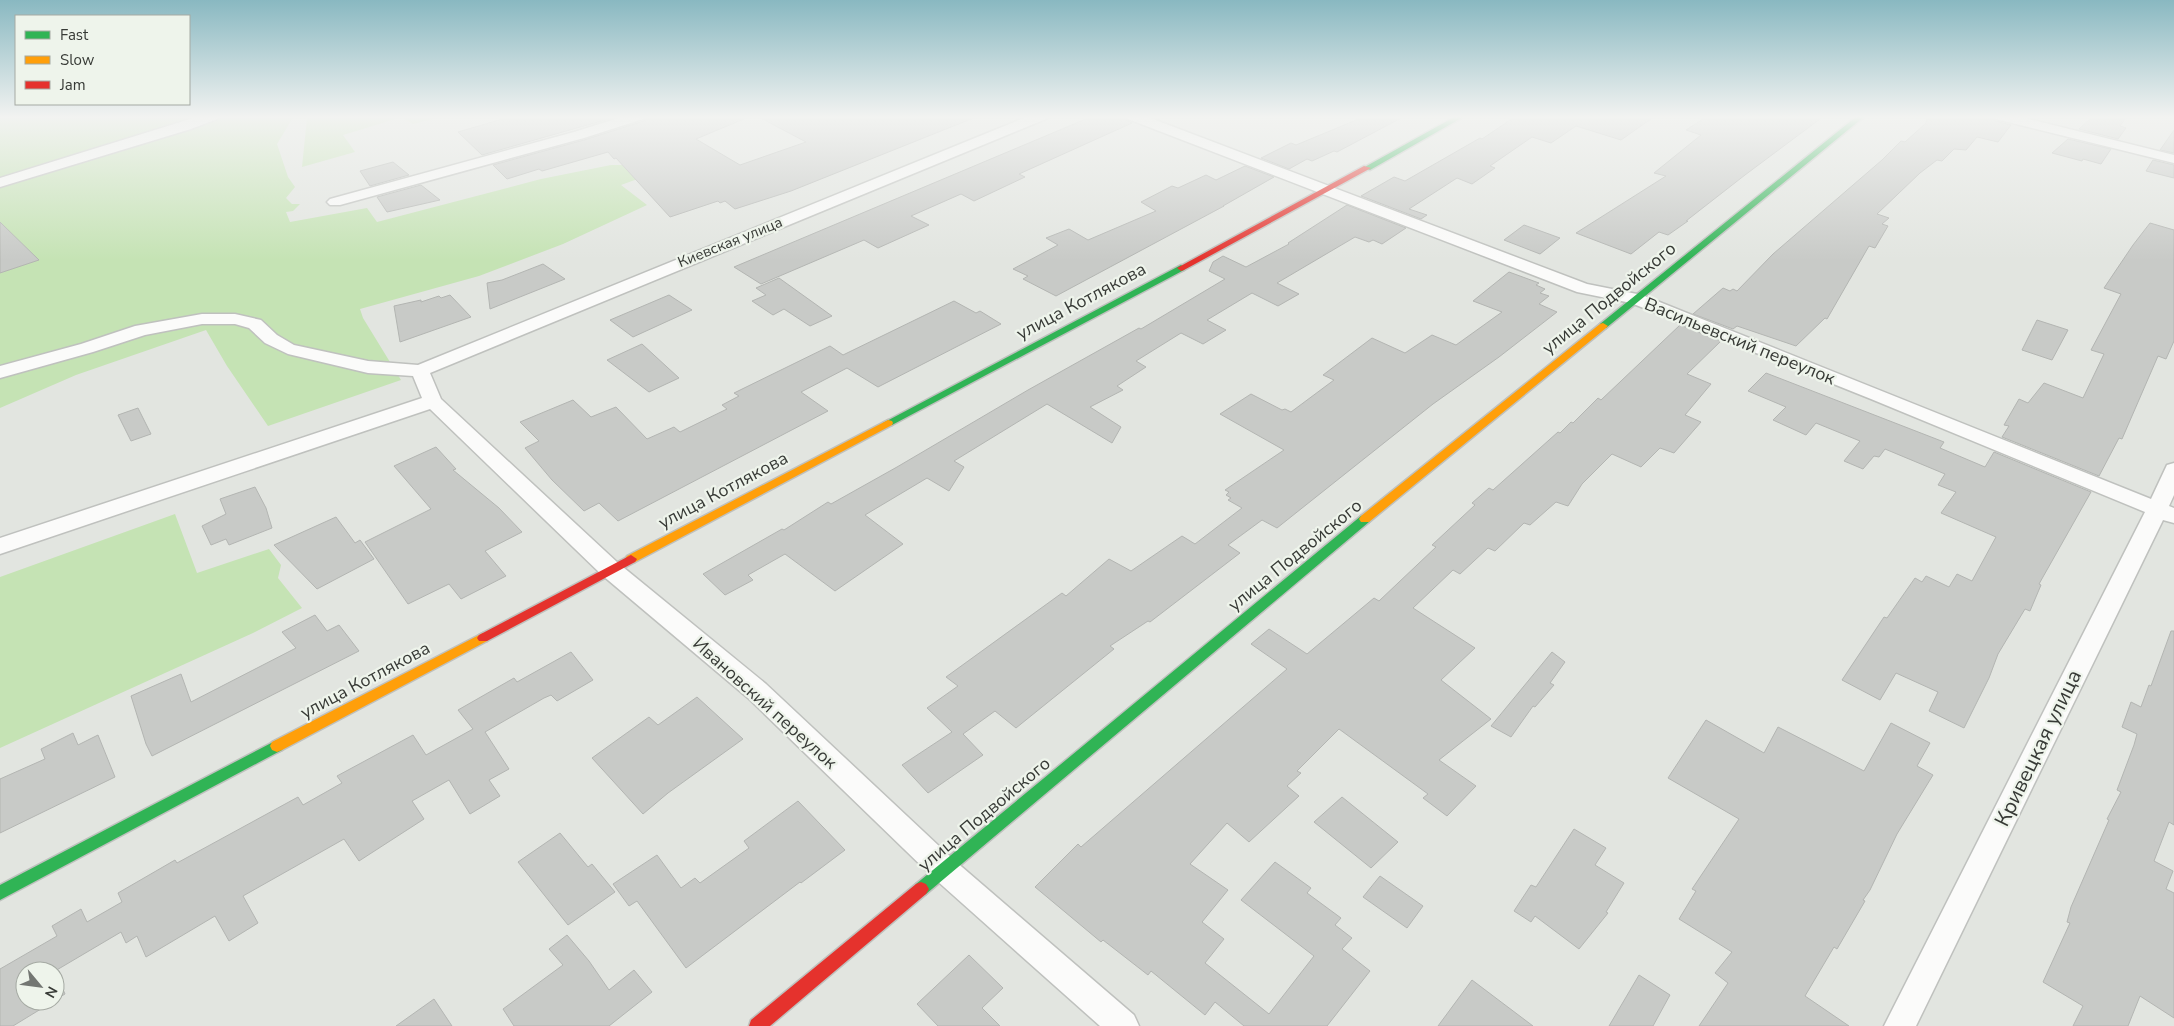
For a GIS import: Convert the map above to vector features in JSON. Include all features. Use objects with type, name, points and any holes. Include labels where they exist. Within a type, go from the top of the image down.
[{"type":"street","points":[[0,183],[62,164]]},
{"type":"street","points":[[335,202],[473,164]]},
{"type":"street","name":"Киевская улица","points":[[420,371],[733,240],[922,164]]},
{"type":"street","name":"Васильевский переулок","points":[[1259,164],[1583,288],[1636,299],[1878,395],[2166,513]]},
{"type":"street","name":"улица Котлякова","points":[[0,893],[1375,164]]},
{"type":"street","name":"улица Подвойского","points":[[756,1026],[1275,593],[1802,164]]},
{"type":"street","points":[[0,372],[87,348],[141,330],[202,319],[235,319],[255,324],[271,339],[288,349],[368,367],[420,371]]},
{"type":"street","name":"Ивановский переулок","points":[[420,371],[433,401],[610,569],[757,691],[945,870],[1123,1026]]},
{"type":"street","points":[[0,546],[433,401]]},
{"type":"street","name":"Кривецкая улица","points":[[1900,1026],[2166,513],[2174,470]]},
{"type":"green space","points":[[0,164],[284,164],[288,177],[295,187],[286,198],[292,204],[300,204],[293,211],[286,212],[290,222],[367,208],[377,222],[541,179],[611,165],[632,165],[643,177],[621,185],[647,205],[563,244],[479,276],[360,309],[363,318],[401,380],[268,426],[227,366],[206,330],[76,375],[0,408]]},
{"type":"green space","points":[[302,164],[313,164],[302,167]]},
{"type":"green space","points":[[175,514],[197,573],[269,549],[281,565],[278,578],[302,608],[253,633],[0,748],[0,577]]},
{"type":"building","points":[[386,164],[395,164],[409,175],[370,186],[360,171]]},
{"type":"building","points":[[567,164],[542,171],[539,169],[507,179],[493,165]]},
{"type":"building","points":[[621,164],[859,164],[791,191],[735,209],[725,201],[720,203],[718,201],[670,217]]},
{"type":"building","points":[[979,164],[1041,164],[1019,174],[1025,177],[974,201],[961,194],[911,216],[929,225],[878,248],[864,240],[761,284],[734,267]]},
{"type":"building","points":[[1276,164],[1298,164],[1289,169]]},
{"type":"building","points":[[1435,164],[1493,164],[1490,166],[1495,168],[1472,184],[1457,178],[1409,209],[1427,215],[1421,219],[1361,196],[1394,177],[1405,181]]},
{"type":"building","points":[[1665,164],[1760,164],[1668,235],[1659,232],[1631,254],[1576,233],[1666,176],[1654,173]]},
{"type":"building","points":[[1878,164],[1932,164],[1877,214],[1889,218],[1882,224],[1888,226],[1875,248],[1869,246],[1827,319],[1825,318],[1796,346],[1737,326],[1733,329],[1693,314],[1723,288],[1737,291],[1773,254]]},
{"type":"building","points":[[2151,164],[2174,165],[2174,178],[2146,171]]},
{"type":"building","points":[[1245,166],[1274,177],[1056,296],[1023,279],[1028,276],[1013,269],[1058,245],[1046,238],[1069,229],[1088,240],[1156,211],[1141,202],[1172,186],[1178,188],[1206,175],[1216,180]]},
{"type":"building","points":[[421,185],[440,200],[387,212],[377,197]]},
{"type":"building","points":[[1347,205],[1406,228],[1382,244],[1373,240],[1369,242],[1355,237],[1277,283],[1299,294],[1278,306],[1252,293],[1207,320],[1226,330],[1203,344],[1181,333],[1136,361],[1146,367],[1117,386],[1123,390],[1090,407],[1121,427],[1112,443],[1047,404],[954,461],[964,467],[949,491],[927,478],[865,515],[903,544],[835,591],[785,554],[748,575],[753,580],[725,595],[703,574],[782,529],[784,530],[828,502],[831,504],[897,467],[1028,390],[1139,328],[1141,329],[1225,279],[1209,271],[1213,262],[1223,256],[1246,267],[1289,244]]},
{"type":"building","points":[[0,222],[39,260],[0,273]]},
{"type":"building","points":[[2150,223],[2174,230],[2174,341],[2166,359],[2158,356],[2122,439],[2119,438],[2099,476],[2002,437],[2009,426],[2004,425],[2019,399],[2028,403],[2044,383],[2083,398],[2104,354],[2091,350],[2121,294],[2104,288]]},
{"type":"building","points":[[1524,225],[1560,238],[1540,254],[1504,240]]},
{"type":"building","points":[[543,264],[565,279],[490,309],[487,283],[502,280]]},
{"type":"building","points":[[1509,272],[1539,283],[1536,285],[1545,289],[1540,293],[1549,296],[1539,304],[1557,312],[1499,357],[1433,404],[1277,528],[1262,520],[1228,545],[1240,553],[1150,622],[1148,621],[1110,646],[1114,649],[1016,728],[995,711],[963,734],[983,755],[928,793],[902,765],[952,732],[927,708],[958,686],[946,677],[1062,593],[1066,596],[1109,559],[1131,571],[1182,536],[1195,544],[1242,508],[1228,500],[1231,498],[1226,495],[1229,492],[1225,490],[1284,450],[1220,414],[1251,394],[1282,410],[1285,409],[1291,412],[1334,380],[1323,375],[1372,338],[1405,353],[1432,335],[1456,345],[1502,312],[1473,301]]},
{"type":"building","points":[[779,278],[832,316],[810,326],[784,309],[773,315],[752,301],[766,295],[756,288]]},
{"type":"building","points":[[450,295],[471,317],[400,342],[394,306]]},
{"type":"building","points":[[669,295],[692,310],[633,337],[610,320]]},
{"type":"building","points":[[954,301],[976,313],[980,311],[1001,324],[878,387],[847,368],[801,392],[828,411],[618,521],[599,503],[584,511],[552,480],[525,448],[539,441],[520,422],[573,400],[591,417],[616,407],[647,439],[674,427],[680,432],[727,409],[722,405],[739,396],[734,393],[830,346],[843,355]]},
{"type":"building","points":[[2037,320],[2068,330],[2052,360],[2022,350]]},
{"type":"building","points":[[1680,325],[1721,341],[1687,374],[1711,384],[1685,415],[1701,422],[1674,453],[1660,448],[1641,467],[1612,454],[1582,484],[1568,506],[1556,502],[1530,525],[1524,523],[1495,551],[1488,548],[1460,574],[1453,570],[1413,608],[1475,648],[1441,680],[1491,719],[1439,760],[1476,786],[1447,816],[1423,798],[1428,794],[1339,729],[1297,771],[1301,773],[1287,786],[1299,796],[1249,842],[1227,823],[1190,864],[1228,890],[1202,922],[1224,939],[1205,963],[1269,1014],[1314,956],[1241,900],[1275,862],[1311,888],[1307,893],[1341,918],[1335,925],[1352,938],[1342,949],[1370,971],[1327,1026],[1244,1026],[1215,1002],[1205,1015],[1151,971],[1148,975],[1103,940],[1101,942],[1035,887],[1078,844],[1081,847],[1287,669],[1251,644],[1269,629],[1307,654],[1374,598],[1379,601],[1436,547],[1432,545],[1475,505],[1472,503],[1489,488],[1493,490],[1558,432],[1560,433],[1571,422],[1573,423],[1598,398],[1601,400]]},
{"type":"building","points":[[642,344],[679,378],[649,392],[607,360]]},
{"type":"building","points":[[1766,373],[1944,442],[1940,448],[1985,467],[1994,452],[2091,492],[2039,584],[2041,585],[2030,611],[2025,609],[1998,654],[1989,678],[1964,728],[1929,711],[1938,692],[1896,673],[1880,700],[1842,680],[1884,617],[1887,618],[1915,578],[1922,582],[1926,576],[1949,587],[1957,574],[1972,581],[1996,537],[1941,513],[1956,492],[1938,485],[1945,474],[1885,449],[1879,457],[1874,456],[1863,469],[1844,461],[1860,441],[1816,423],[1806,435],[1773,420],[1786,407],[1748,391]]},
{"type":"building","points":[[138,408],[151,434],[131,441],[118,415]]},
{"type":"building","points":[[436,447],[456,469],[453,470],[499,508],[522,532],[485,551],[506,576],[461,599],[449,584],[408,604],[365,542],[431,509],[394,466]]},
{"type":"building","points":[[255,487],[266,508],[272,528],[229,545],[226,539],[211,545],[202,526],[226,514],[220,499]]},
{"type":"building","points":[[336,517],[355,543],[360,540],[374,559],[317,589],[274,545]]},
{"type":"building","points":[[315,615],[327,631],[339,625],[359,651],[152,756],[146,744],[131,696],[181,674],[191,702],[296,648],[282,632]]},
{"type":"building","points":[[2171,631],[2174,631],[2174,825],[2169,822],[2154,861],[2173,871],[2166,889],[2174,893],[2174,1018],[2140,996],[2128,1026],[2073,1026],[2083,1006],[2043,982],[2070,923],[2067,922],[2071,907],[2109,820],[2107,819],[2121,792],[2117,790],[2137,734],[2122,727],[2131,702],[2141,707],[2149,685],[2151,686]]},
{"type":"building","points":[[571,652],[593,680],[557,701],[551,695],[544,698],[485,732],[509,769],[489,780],[500,796],[470,814],[449,780],[412,801],[424,819],[359,861],[344,839],[243,896],[258,923],[229,941],[215,916],[146,957],[137,936],[126,943],[121,932],[65,965],[65,961],[15,961],[15,1011],[38,1011],[13,1026],[0,1026],[0,969],[57,936],[52,926],[81,909],[87,922],[122,902],[118,893],[175,860],[177,863],[298,797],[303,805],[342,783],[337,776],[413,735],[426,755],[473,729],[458,710],[514,678],[517,682]]},
{"type":"building","points":[[1552,652],[1565,662],[1550,683],[1554,685],[1535,707],[1533,706],[1511,737],[1491,726]]},
{"type":"building","points":[[697,697],[743,739],[668,793],[643,814],[592,758],[649,717],[658,725]]},
{"type":"building","points":[[1706,720],[1764,753],[1778,727],[1864,771],[1891,723],[1930,743],[1917,766],[1933,775],[1897,834],[1870,890],[1863,900],[1865,901],[1837,949],[1834,947],[1805,996],[1849,1026],[1699,1026],[1728,983],[1715,973],[1732,952],[1679,919],[1696,891],[1692,889],[1739,819],[1668,778]]},
{"type":"building","points":[[73,733],[78,745],[98,735],[115,777],[0,833],[0,779],[45,759],[41,749]]},
{"type":"building","points":[[1342,797],[1398,842],[1371,868],[1314,822]]},
{"type":"building","points":[[798,801],[845,850],[686,968],[637,901],[629,906],[613,884],[657,855],[681,888],[695,878],[700,883],[749,848],[744,841]]},
{"type":"building","points":[[1574,829],[1606,848],[1595,865],[1624,883],[1606,912],[1608,913],[1579,949],[1535,916],[1531,922],[1514,911],[1531,885],[1536,887]]},
{"type":"building","points":[[560,833],[588,867],[592,864],[615,892],[568,925],[518,862]]},
{"type":"building","points":[[1380,876],[1423,906],[1407,928],[1363,897]]},
{"type":"building","points":[[567,935],[589,961],[609,990],[634,970],[652,992],[609,1026],[514,1026],[503,1009],[563,965],[549,949]]},
{"type":"building","points":[[969,955],[1003,988],[982,1008],[1000,1026],[938,1026],[917,1004]]},
{"type":"building","points":[[1639,975],[1670,995],[1653,1026],[1609,1026]]},
{"type":"building","points":[[1472,980],[1533,1026],[1438,1026]]},
{"type":"building","points":[[434,999],[452,1026],[396,1026]]},
{"type":"traffic: fast","points":[[1367,168],[1374,164]]},
{"type":"traffic: fast","points":[[1603,326],[1802,164]]},
{"type":"traffic: fast","points":[[888,423],[1181,268]]},
{"type":"traffic: fast","points":[[921,889],[1365,519]]},
{"type":"traffic: fast","points":[[0,893],[277,746]]},
{"type":"traffic: slow","points":[[1365,519],[1603,326]]},
{"type":"traffic: slow","points":[[631,559],[888,423]]},
{"type":"traffic: slow","points":[[277,746],[483,638]]},
{"type":"traffic: jam","points":[[1181,268],[1367,168]]},
{"type":"traffic: jam","points":[[483,638],[631,559]]},
{"type":"traffic: jam","points":[[757,1026],[921,889]]}]
